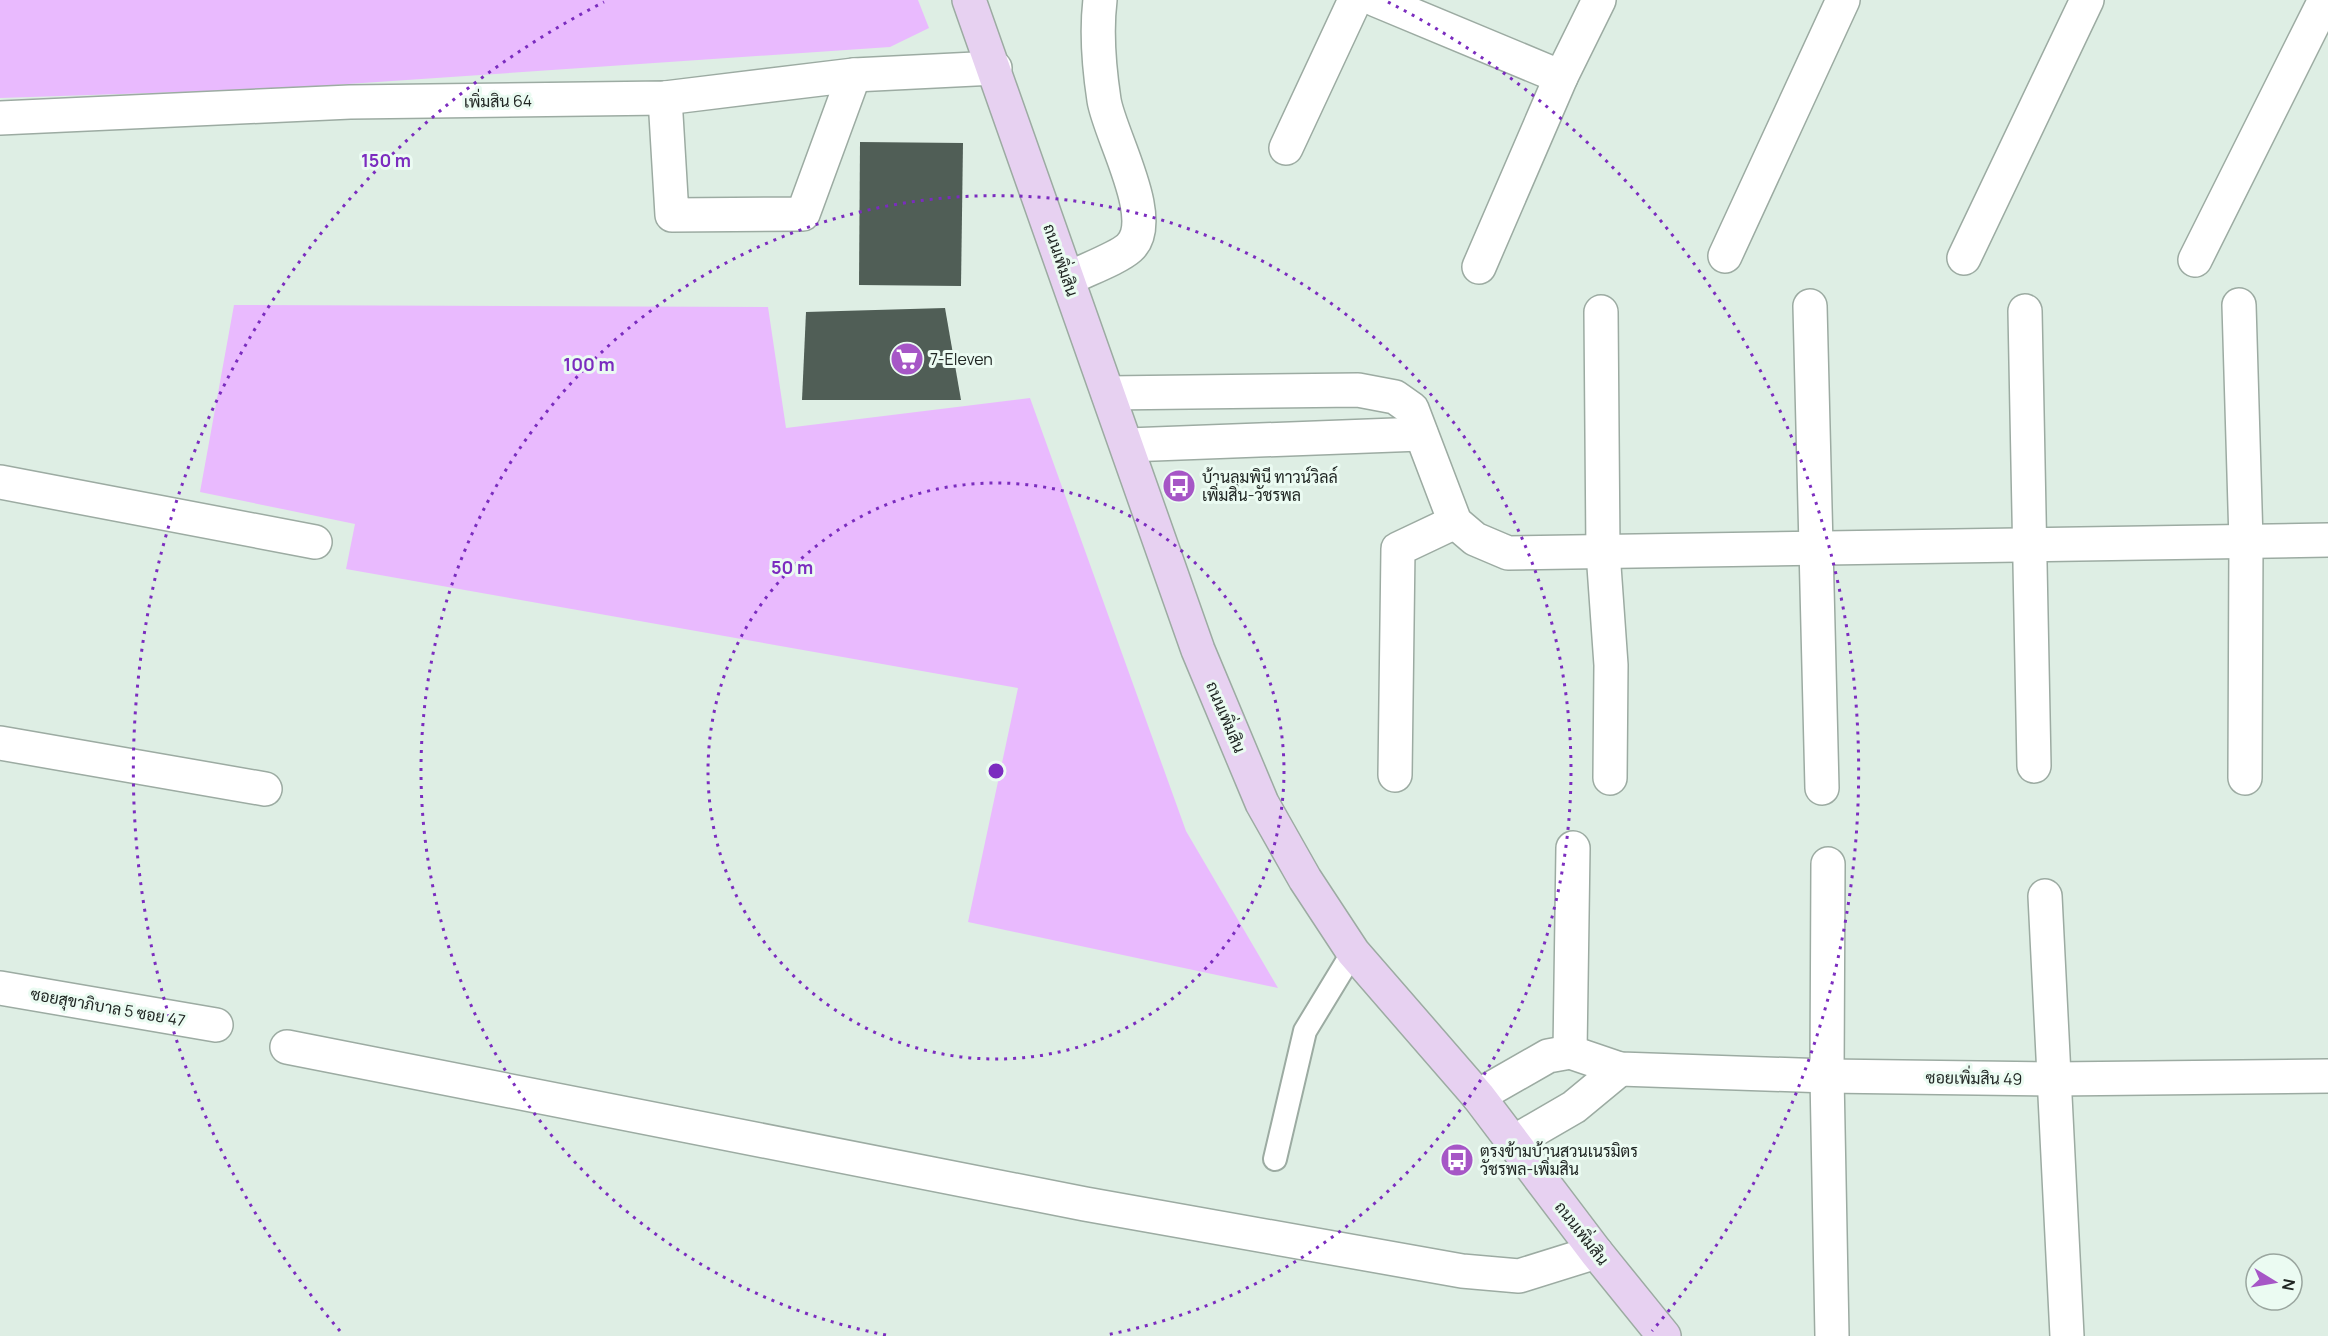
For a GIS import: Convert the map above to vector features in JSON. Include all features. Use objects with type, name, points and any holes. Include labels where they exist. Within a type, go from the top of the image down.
[{"type":"street","name":"ถนนเพิ่มสิน","points":[[969,0],[1128,445],[1198,650],[1262,802],[1305,879],[1353,952],[1478,1096],[1596,1252],[1664,1336]]},
{"type":"street","points":[[1068,279],[1130,248],[1140,227],[1136,196],[1104,103],[1096,27],[1100,0]]},
{"type":"street","points":[[1286,148],[1354,0]]},
{"type":"street","points":[[1376,0],[1561,77]]},
{"type":"street","points":[[1479,267],[1561,77],[1599,0]]},
{"type":"street","points":[[1725,256],[1843,0]]},
{"type":"street","points":[[1964,258],[2087,0]]},
{"type":"street","points":[[2195,260],[2325,0]]},
{"type":"street","name":"เพิ่มสิน 64","points":[[0,118],[350,102],[665,98],[854,75],[995,68]]},
{"type":"street","points":[[665,98],[672,215],[803,214],[854,75]]},
{"type":"street","points":[[2239,305],[2246,541],[2245,778]]},
{"type":"street","points":[[1810,306],[1822,788]]},
{"type":"street","points":[[2025,311],[2034,766]]},
{"type":"street","points":[[1601,312],[1603,552],[1611,665],[1610,778]]},
{"type":"street","points":[[1108,393],[1358,390],[1395,397],[1412,409],[1455,522],[1475,539],[1508,553],[2328,540]]},
{"type":"street","points":[[1128,445],[1420,435]]},
{"type":"street","points":[[0,482],[315,542]]},
{"type":"street","points":[[1395,775],[1398,549],[1455,522]]},
{"type":"street","points":[[0,743],[265,789]]},
{"type":"street","points":[[1478,1096],[1548,1056],[1570,1052],[1573,848]]},
{"type":"street","points":[[1828,864],[1827,1076],[1832,1336]]},
{"type":"street","points":[[2045,896],[2067,1336]]},
{"type":"street","name":"ซอยสุขาภิบาล 5 ซอย 47","points":[[0,988],[216,1025]]},
{"type":"street","points":[[287,1047],[1085,1204],[1427,1266],[1519,1276],[1596,1252]]},
{"type":"street","name":"ซอยเพิ่มสิน 49","points":[[1570,1052],[1620,1069],[1827,1076],[2054,1079],[2328,1076]]},
{"type":"street","points":[[1512,1143],[1574,1107],[1620,1069]]},
{"type":"lane","points":[[1275,1159],[1305,1031],[1353,952]]},
{"type":"shaded area","points":[[0,0],[918,0],[929,28],[890,47],[274,89],[0,98]]},
{"type":"shaded area","points":[[234,305],[768,307],[786,428],[1030,398],[1186,831],[1278,988],[968,922],[1018,688],[346,569],[355,524],[200,492]]},
{"type":"building","points":[[860,142],[963,143],[961,286],[859,285]]},
{"type":"building","points":[[945,308],[961,400],[802,400],[806,312]]},
{"type":"place","name":"7-Eleven","points":[[907,359]]},
{"type":"place","name":"บ้านลุมพินี ทาวน์วิลล์ เพิ่มสิน-วัชรพล","points":[[1179,486]]},
{"type":"place","name":"ตรงข้ามบ้านสวนเนรมิตร วัชรพล-เพิ่มสิน","points":[[1457,1160]]}]
